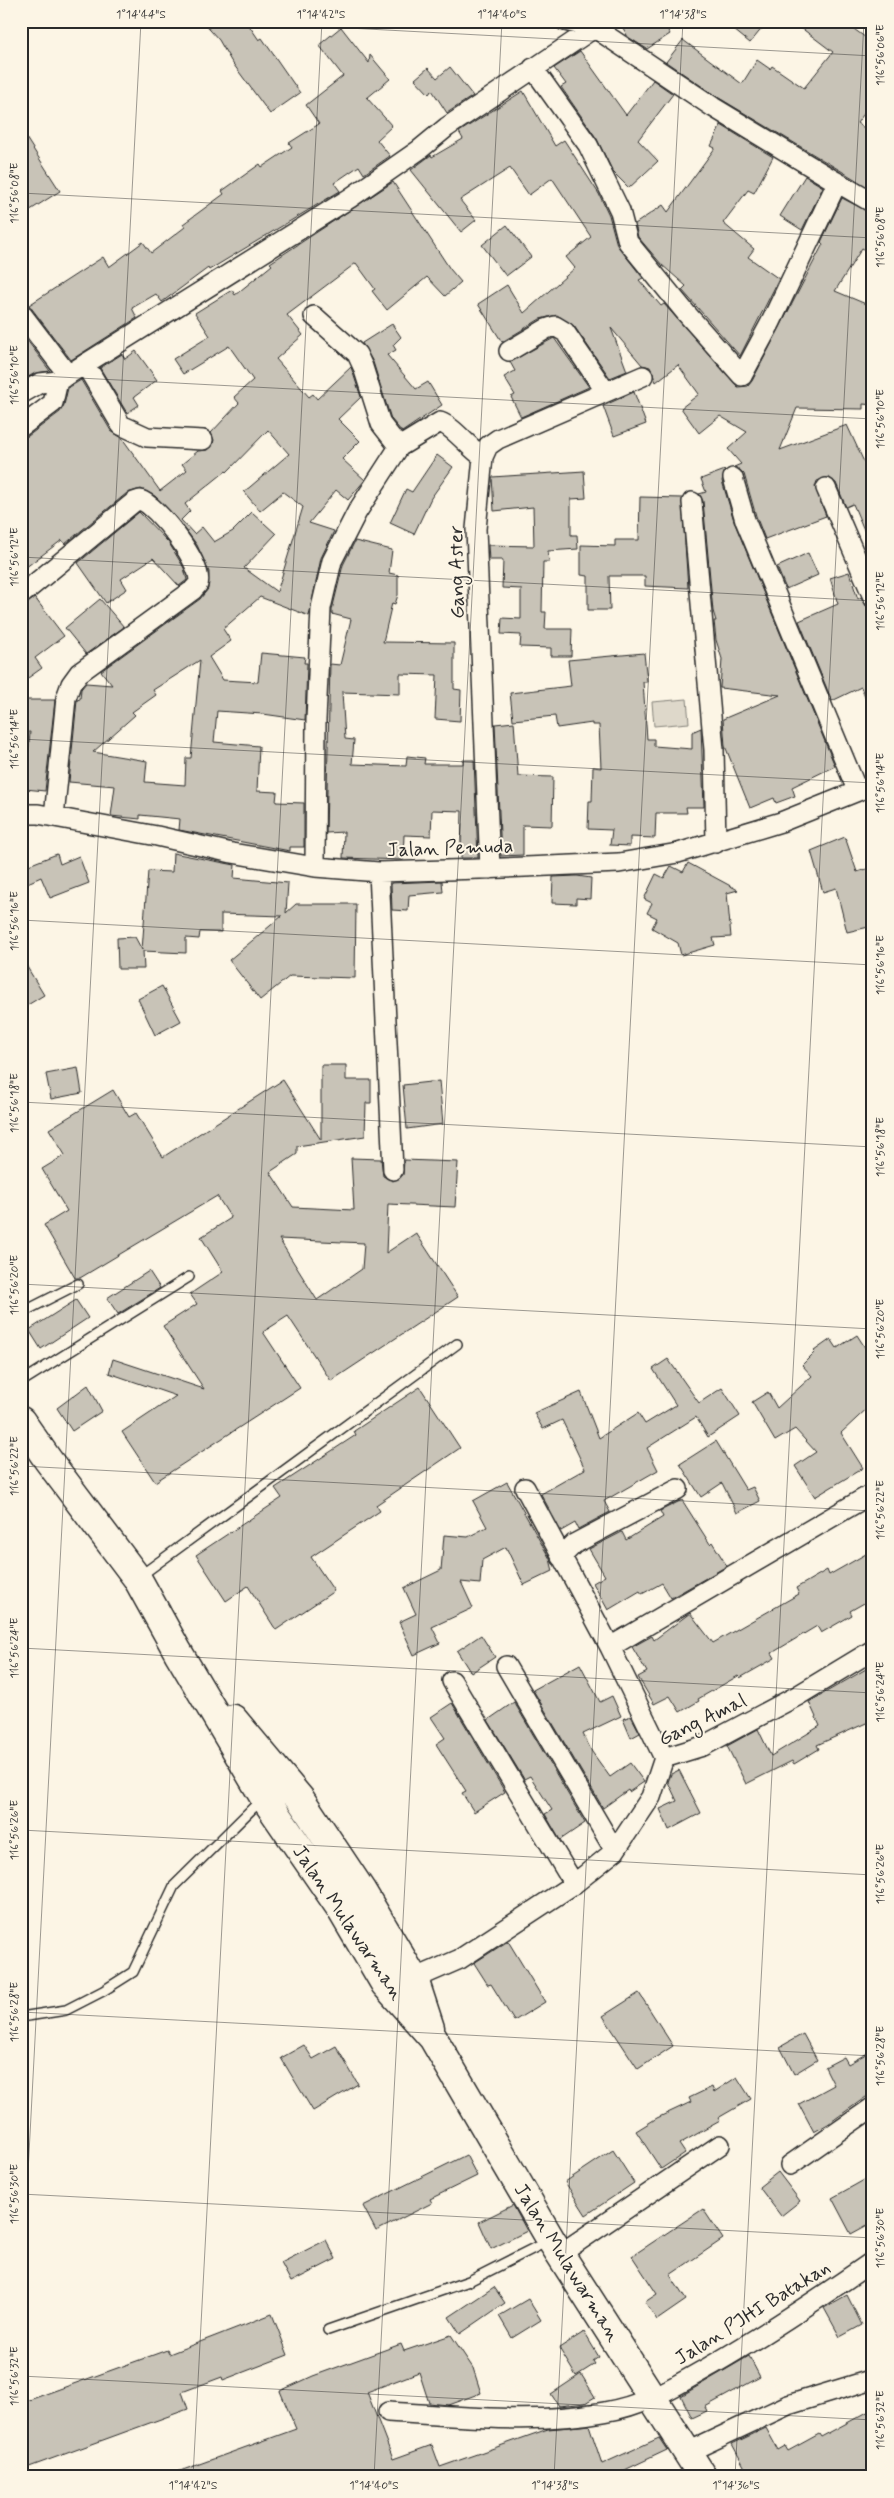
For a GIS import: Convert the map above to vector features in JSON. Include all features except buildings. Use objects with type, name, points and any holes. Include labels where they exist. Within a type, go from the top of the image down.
[{"type":"highway","name":"Jalan Mulawarman","points":[[21,1422],[137,1578],[178,1652],[271,1806],[339,1906],[385,1984],[433,2038],[555,2247],[654,2398],[703,2477]]},
{"type":"highway","points":[[178,1652],[301,1800],[361,1890],[414,1979],[433,2038]]},
{"type":"street","points":[[565,21],[599,25],[713,106],[835,181],[873,202]]},
{"type":"street","points":[[21,394],[40,383],[63,378],[228,277],[350,198],[419,150],[447,127],[599,25]]},
{"type":"street","points":[[533,68],[588,146],[620,211],[628,242],[686,313],[742,376],[771,322],[823,214],[835,187],[835,181]]},
{"type":"street","points":[[21,313],[63,378]]},
{"type":"street","points":[[314,316],[357,354],[364,367],[381,424],[399,447]]},
{"type":"street","points":[[509,350],[546,329],[555,326],[565,332],[606,392]]},
{"type":"street","points":[[85,364],[121,426],[147,437],[203,440]]},
{"type":"street","points":[[316,867],[316,720],[321,608],[332,561],[357,512],[399,447],[440,422],[447,425],[469,448],[483,457],[488,446],[498,439],[643,376]]},
{"type":"street","points":[[21,427],[53,403],[63,378]]},
{"type":"street","name":"Gang Aster","points":[[483,457],[476,529],[490,869]]},
{"type":"street","points":[[733,478],[746,520],[865,787]]},
{"type":"street","points":[[826,488],[873,597]]},
{"type":"street","points":[[21,595],[134,502],[140,500],[157,510],[185,548],[198,577],[198,583],[193,590],[79,673],[71,684],[66,698],[54,817]]},
{"type":"street","points":[[692,502],[714,750],[716,843]]},
{"type":"street","name":"Jalan Pemuda","points":[[21,814],[38,814],[232,853],[316,867],[379,872],[490,869],[619,863],[678,854],[781,822],[865,787]]},
{"type":"street","points":[[379,872],[393,1170]]},
{"type":"street","points":[[525,1488],[610,1647],[664,1758]]},
{"type":"street","points":[[561,1557],[574,1544],[678,1489]]},
{"type":"street","points":[[610,1647],[873,1493]]},
{"type":"street","name":"Gang Amal","points":[[414,1979],[460,1960],[574,1884],[615,1851],[650,1797],[664,1758],[703,1746],[797,1696],[873,1650]]},
{"type":"street","points":[[506,1666],[615,1851]]},
{"type":"street","points":[[452,1681],[574,1884]]},
{"type":"street","points":[[790,2165],[873,2107]]},
{"type":"street","points":[[555,2247],[720,2145]]},
{"type":"street","name":"Jalan PJHI Batakan","points":[[388,2412],[521,2420],[563,2418],[606,2412],[654,2398],[764,2335],[873,2261]]},
{"type":"street","points":[[688,2452],[788,2404],[870,2380]]},
{"type":"lane","points":[[21,1382],[189,1277]]},
{"type":"lane","points":[[21,1313],[78,1284]]},
{"type":"lane","points":[[137,1578],[457,1344]]},
{"type":"lane","points":[[21,2017],[66,2010],[103,1991],[133,1972],[174,1886],[271,1806]]},
{"type":"lane","points":[[328,2330],[469,2281],[555,2247]]},
{"type":"shaded area","points":[[687,699],[689,723],[654,726],[652,702]]}]
